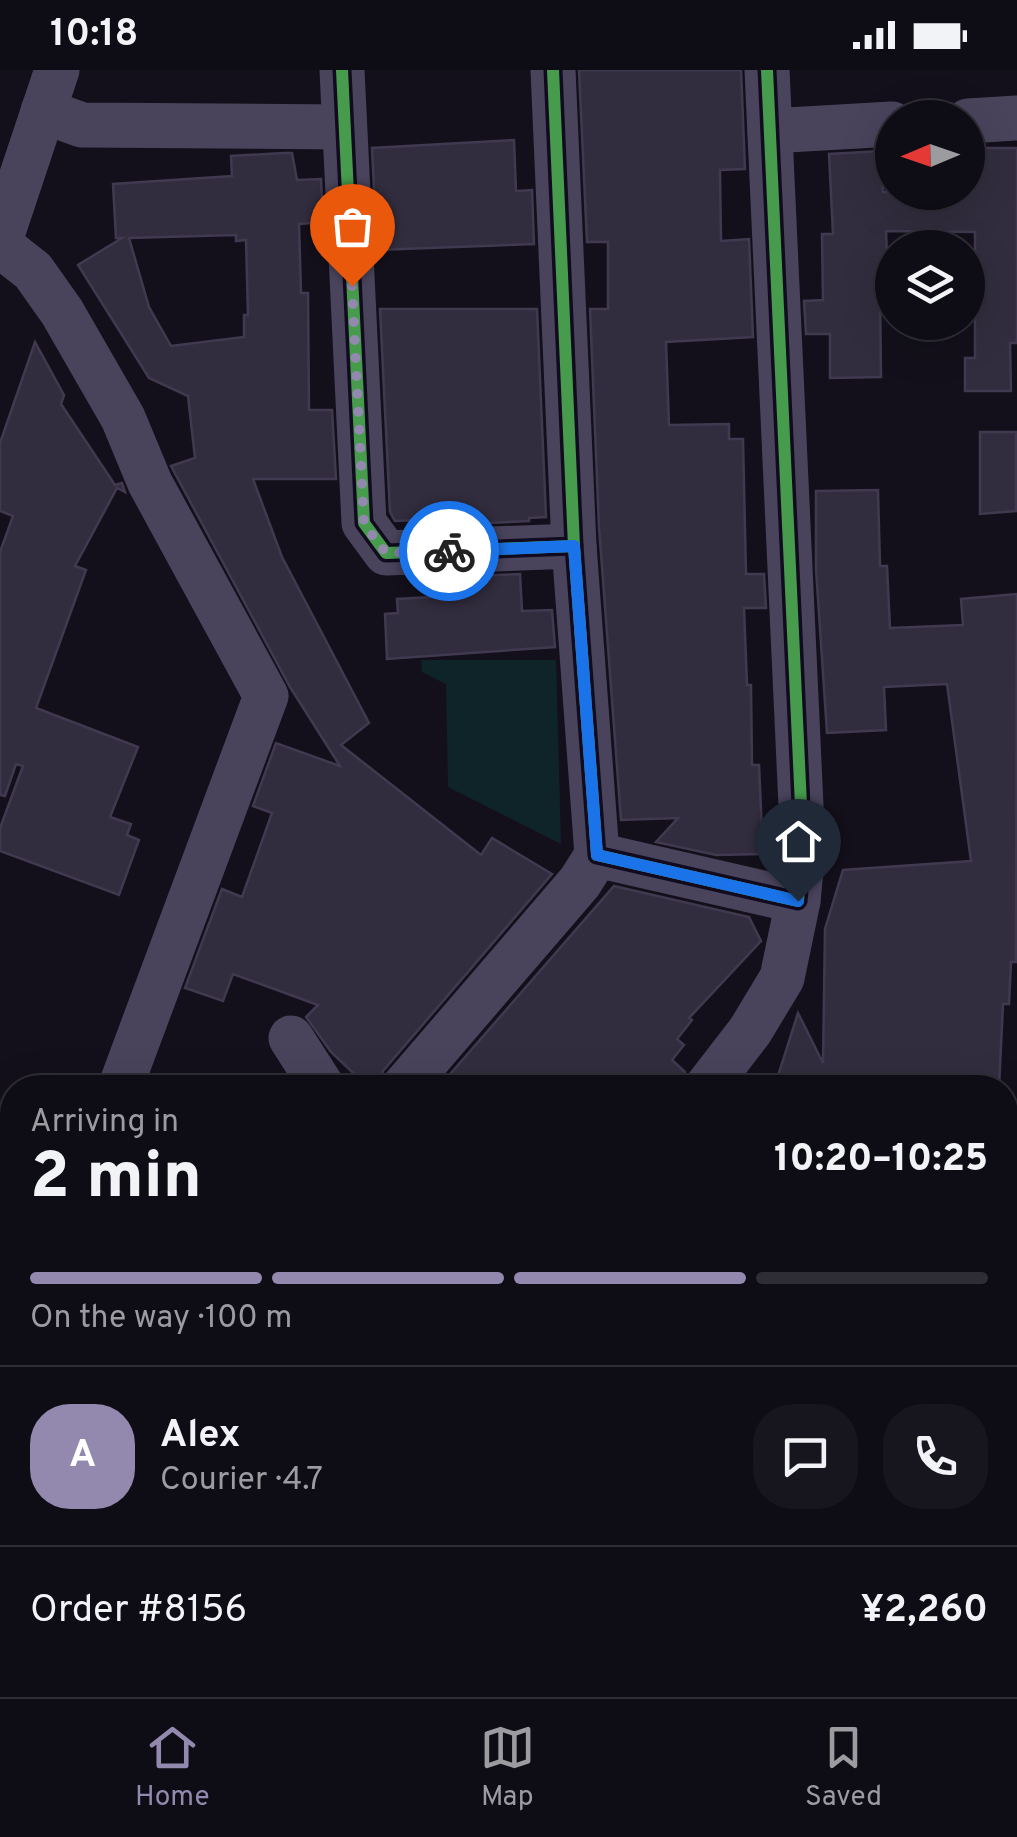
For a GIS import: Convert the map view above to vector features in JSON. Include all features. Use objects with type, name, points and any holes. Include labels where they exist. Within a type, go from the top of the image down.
[{"type":"street","points":[[342,70],[364,524],[386,553],[574,546]]},
{"type":"street","points":[[414,1075],[580,882],[597,855],[574,546],[553,70]]},
{"type":"street","points":[[716,1075],[750,1031],[782,978],[798,901],[803,849],[767,70]]},
{"type":"street","points":[[125,1075],[266,696],[150,483],[123,418],[62,312],[33,271],[0,244],[50,91],[82,125],[344,127]]},
{"type":"street","points":[[985,119],[1017,118]]},
{"type":"street","points":[[770,131],[875,125]]},
{"type":"street","points":[[597,855],[798,901]]},
{"type":"street","points":[[292,1038],[315,1075]]},
{"type":"green space","points":[[421,660],[556,660],[561,844],[448,787],[446,684],[422,672]]},
{"type":"building","points":[[579,70],[741,70],[745,169],[720,170],[721,241],[749,239],[753,337],[666,342],[669,425],[729,424],[729,439],[743,439],[746,574],[764,574],[766,608],[744,608],[747,685],[751,685],[752,765],[759,765],[763,854],[716,855],[656,842],[678,818],[621,820],[599,527],[590,309],[608,309],[608,242],[587,242]]},
{"type":"building","points":[[514,140],[516,191],[532,190],[534,244],[377,250],[372,148]]},
{"type":"building","points":[[985,148],[1017,148],[1017,343],[1010,343],[1011,391],[965,391],[965,358],[975,358],[975,340],[985,340],[985,230],[875,230],[875,340],[881,340],[881,377],[830,378],[830,334],[806,334],[804,301],[823,300],[822,234],[833,234],[829,154],[875,151],[875,210],[985,210]]},
{"type":"building","points":[[292,153],[297,180],[321,179],[323,222],[299,224],[301,293],[308,293],[309,410],[332,410],[336,479],[253,479],[282,557],[369,723],[341,745],[481,855],[492,838],[552,874],[382,1075],[355,1075],[331,1052],[306,1017],[318,1005],[233,974],[223,1001],[185,988],[222,889],[242,897],[272,813],[253,806],[276,743],[340,766],[290,687],[171,466],[195,458],[188,396],[149,378],[78,265],[122,238],[116,238],[113,184],[232,176],[231,156]],"holes":[[[236,235],[236,241],[246,240],[248,315],[244,315],[244,337],[171,346],[149,307],[129,238]]]},
{"type":"building","points":[[380,309],[537,309],[546,517],[444,525],[444,519],[395,521],[390,512]]},
{"type":"building","points":[[35,342],[64,395],[61,404],[115,485],[122,483],[125,492],[117,488],[75,566],[86,570],[36,708],[138,747],[110,817],[131,824],[127,835],[139,840],[119,895],[0,851],[0,828],[23,766],[16,764],[5,796],[0,795],[0,552],[13,516],[0,511],[0,443]]},
{"type":"building","points":[[980,432],[1016,432],[1016,511],[980,514]]},
{"type":"building","points":[[878,490],[880,566],[887,566],[890,628],[963,625],[961,599],[1017,594],[1016,962],[1011,962],[1009,1004],[1003,1004],[1000,1075],[778,1075],[798,1013],[823,1063],[825,929],[843,870],[971,861],[947,684],[884,687],[886,730],[827,733],[816,569],[816,491]]},
{"type":"building","points":[[520,574],[522,611],[552,610],[555,647],[387,659],[385,614],[398,613],[397,599],[447,596],[446,577]]},
{"type":"building","points":[[614,886],[749,917],[761,941],[689,1018],[692,1020],[677,1039],[684,1045],[672,1060],[684,1075],[449,1075]]},
{"type":"cycle path","points":[[342,70],[364,523],[386,553],[574,546],[553,70]]},
{"type":"cycle path","points":[[574,546],[597,855],[798,901],[803,849],[767,70]]},
{"type":"way so far","points":[[352,286],[364,524],[386,553],[449,551]]},
{"type":"route","points":[[449,551],[574,546],[597,855],[798,901]]}]
